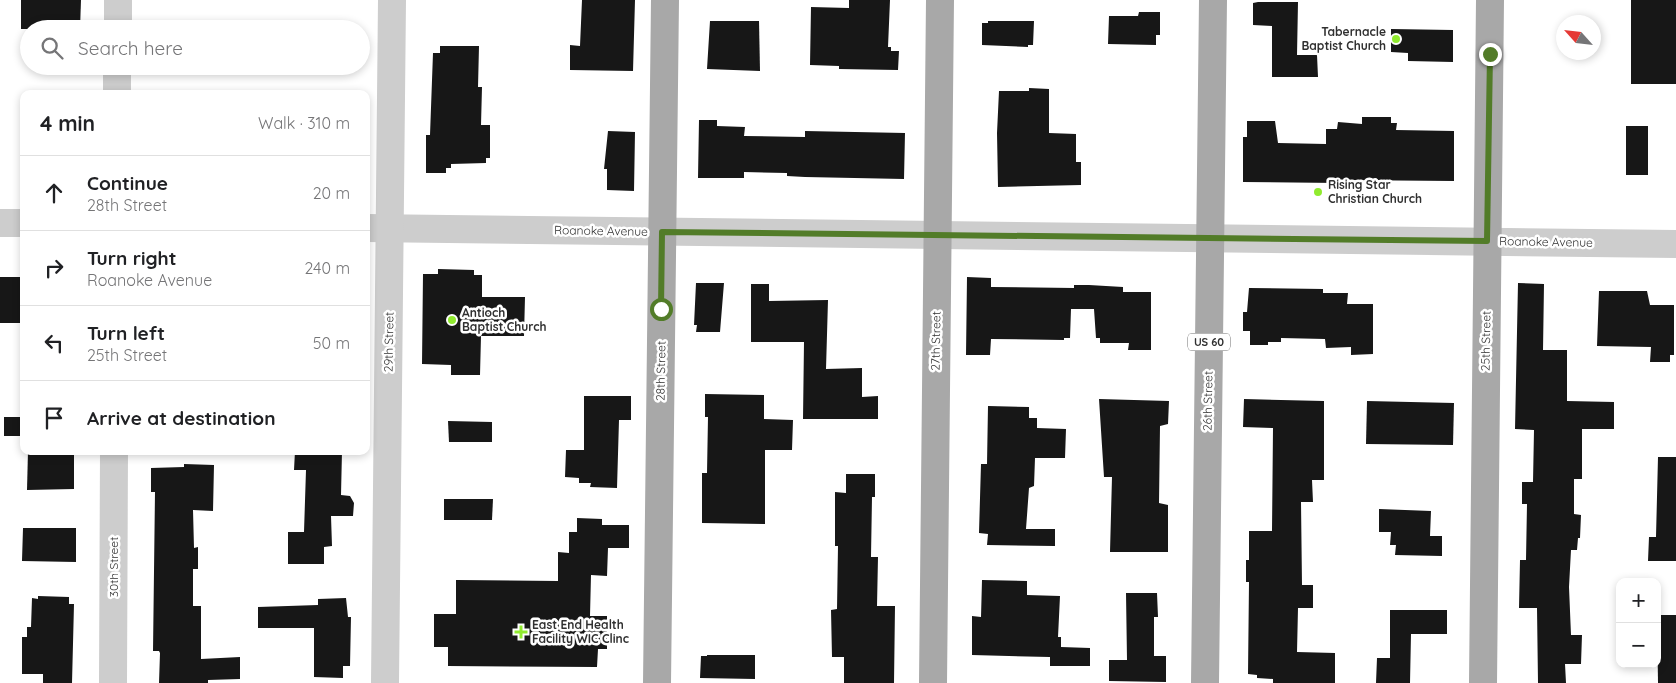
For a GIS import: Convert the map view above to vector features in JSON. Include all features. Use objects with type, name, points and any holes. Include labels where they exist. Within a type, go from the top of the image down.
[{"type":"main road","name":"28th Street","points":[[657,683],[665,0]]},
{"type":"main road","name":"27th Street","points":[[932,683],[940,0]]},
{"type":"main road","name":"26th Street","points":[[1205,683],[1213,0]]},
{"type":"main road","name":"25th Street","points":[[1483,683],[1490,0]]},
{"type":"street","points":[[118,0],[118,20]]},
{"type":"street","name":"29th Street","points":[[385,683],[378,229],[392,0]]},
{"type":"street","points":[[117,75],[117,90]]},
{"type":"street","points":[[0,223],[20,223]]},
{"type":"street","name":"Roanoke Avenue","points":[[378,229],[937,237],[1210,238],[1676,244]]},
{"type":"street","name":"30th Street","points":[[113,683],[114,455]]},
{"type":"building","points":[[21,0],[81,0],[80,20],[21,20]]},
{"type":"building","points":[[582,0],[635,0],[633,71],[570,70],[570,45],[580,46]]},
{"type":"building","points":[[849,0],[890,0],[888,47],[891,47],[891,51],[899,51],[898,70],[839,69],[839,66],[810,65],[811,7],[849,8]]},
{"type":"building","points":[[1631,0],[1676,0],[1676,84],[1631,84]]},
{"type":"building","points":[[1298,2],[1297,55],[1317,55],[1318,77],[1272,77],[1272,26],[1253,25],[1253,3]]},
{"type":"building","points":[[1139,12],[1160,12],[1160,35],[1156,35],[1156,45],[1108,44],[1109,16],[1138,16]]},
{"type":"building","points":[[710,21],[759,21],[760,71],[707,69]]},
{"type":"building","points":[[988,21],[1034,21],[1033,45],[1028,45],[1028,47],[982,45],[982,23],[988,23]]},
{"type":"building","points":[[1391,29],[1453,30],[1453,62],[1408,61],[1408,53],[1391,52]]},
{"type":"building","points":[[440,46],[479,46],[478,87],[482,87],[481,125],[490,125],[490,158],[486,158],[486,163],[451,164],[451,168],[446,168],[446,173],[426,173],[426,135],[430,135],[433,53],[440,53]]},
{"type":"building","points":[[1029,88],[1049,89],[1049,133],[1076,134],[1076,162],[1081,162],[1081,185],[998,187],[997,133],[999,91],[1029,91]]},
{"type":"building","points":[[1362,117],[1391,117],[1391,123],[1397,123],[1396,130],[1454,131],[1454,181],[1339,180],[1339,183],[1243,182],[1243,137],[1247,137],[1247,121],[1275,121],[1278,143],[1326,144],[1326,129],[1337,129],[1338,122],[1362,124]]},
{"type":"building","points":[[699,120],[717,120],[717,126],[745,127],[744,136],[805,137],[805,131],[905,133],[904,179],[805,177],[787,176],[787,173],[744,172],[744,178],[698,178]]},
{"type":"building","points":[[1626,126],[1648,126],[1648,175],[1626,175]]},
{"type":"building","points":[[608,131],[635,132],[634,191],[607,190],[607,169],[604,169]]},
{"type":"building","name":"Antioch Baptist Church","points":[[438,269],[474,270],[474,275],[482,275],[482,297],[525,297],[524,336],[481,336],[480,375],[451,375],[451,365],[422,364],[423,274],[438,274]]},
{"type":"building","points":[[0,277],[20,277],[20,323],[0,323]]},
{"type":"building","points":[[967,277],[991,278],[991,287],[1074,288],[1074,285],[1089,285],[1123,287],[1123,292],[1151,292],[1151,350],[1128,350],[1129,343],[1100,343],[1100,338],[1096,338],[1094,309],[1071,309],[1070,338],[1064,338],[1064,340],[991,339],[990,355],[966,355]]},
{"type":"building","points":[[696,283],[724,283],[720,332],[696,332],[697,325],[694,325]]},
{"type":"building","points":[[1518,283],[1544,284],[1543,350],[1567,350],[1567,401],[1614,402],[1614,429],[1582,429],[1582,479],[1574,479],[1574,514],[1581,515],[1580,538],[1578,538],[1577,550],[1571,550],[1569,587],[1571,635],[1582,635],[1581,664],[1565,664],[1566,683],[1538,683],[1537,608],[1519,608],[1520,560],[1526,560],[1527,504],[1522,504],[1522,482],[1533,482],[1534,430],[1515,429]]},
{"type":"building","points":[[751,284],[769,284],[769,301],[828,300],[826,369],[862,368],[862,397],[878,396],[878,419],[803,419],[804,342],[751,342]]},
{"type":"building","points":[[1249,288],[1323,289],[1323,293],[1348,293],[1347,304],[1373,304],[1373,354],[1351,355],[1351,347],[1326,348],[1325,339],[1281,338],[1281,342],[1268,342],[1268,345],[1250,345],[1250,331],[1243,331],[1243,312],[1247,312]]},
{"type":"building","points":[[1599,291],[1647,291],[1650,305],[1674,305],[1674,355],[1670,355],[1670,362],[1650,362],[1651,347],[1597,346]]},
{"type":"building","points":[[705,394],[764,395],[764,419],[793,420],[792,450],[765,450],[765,524],[702,523],[702,473],[707,473],[708,417],[705,417]]},
{"type":"building","points":[[584,396],[631,396],[631,420],[619,420],[617,488],[590,487],[591,483],[579,483],[579,478],[565,477],[566,450],[584,450]]},
{"type":"building","points":[[1099,399],[1169,401],[1168,424],[1160,426],[1159,503],[1168,505],[1168,552],[1110,552],[1112,477],[1104,477]]},
{"type":"building","points":[[1244,399],[1324,401],[1324,480],[1312,480],[1313,502],[1301,502],[1302,585],[1313,585],[1313,608],[1298,608],[1297,652],[1335,653],[1335,683],[1273,683],[1273,679],[1257,678],[1257,675],[1248,674],[1249,582],[1246,582],[1246,560],[1249,560],[1249,531],[1272,531],[1273,428],[1243,427]]},
{"type":"building","points":[[1367,401],[1454,403],[1453,445],[1366,444]]},
{"type":"building","points":[[988,406],[1029,407],[1029,418],[1037,418],[1037,428],[1066,429],[1065,458],[1035,458],[1034,486],[1029,488],[1026,529],[1055,529],[1055,546],[987,545],[988,534],[979,533],[981,464],[987,464]]},
{"type":"building","points":[[4,417],[20,417],[20,436],[4,436]]},
{"type":"building","points":[[448,421],[492,422],[492,442],[449,442]]},
{"type":"building","points":[[28,455],[74,455],[74,489],[27,490]]},
{"type":"building","points":[[295,455],[342,455],[341,495],[350,496],[354,503],[353,516],[331,516],[332,546],[324,547],[324,564],[288,564],[288,532],[304,532],[306,470],[294,470]]},
{"type":"building","points":[[1658,457],[1676,457],[1676,561],[1648,561],[1649,537],[1656,537]]},
{"type":"building","points":[[184,464],[214,465],[213,511],[193,510],[194,548],[198,547],[198,569],[193,569],[193,606],[201,606],[201,659],[240,657],[240,679],[208,680],[208,683],[159,683],[160,653],[159,651],[153,651],[155,492],[151,492],[151,468],[184,467]]},
{"type":"building","points":[[846,474],[875,474],[875,497],[872,497],[871,557],[878,557],[877,606],[895,606],[894,683],[844,683],[844,657],[832,657],[831,610],[837,609],[838,546],[835,546],[835,492],[846,493]]},
{"type":"building","points":[[444,499],[493,499],[492,520],[444,520]]},
{"type":"building","points":[[1379,509],[1431,511],[1430,536],[1442,536],[1442,556],[1395,555],[1396,545],[1390,545],[1391,532],[1379,532]]},
{"type":"building","name":"East End Health Facility WIC Clinc","points":[[577,518],[602,519],[602,525],[629,525],[629,548],[608,548],[607,576],[591,575],[590,616],[607,616],[607,649],[598,649],[597,667],[448,666],[448,647],[434,647],[434,614],[456,614],[456,580],[558,581],[558,552],[569,553],[569,532],[577,532]]},
{"type":"building","points":[[23,528],[76,528],[76,562],[22,561]]},
{"type":"building","points":[[982,580],[1027,581],[1027,595],[1060,596],[1058,637],[1061,637],[1061,647],[1090,648],[1090,666],[1050,666],[1050,657],[972,655],[972,616],[981,617]]},
{"type":"building","points":[[1126,593],[1157,593],[1158,617],[1154,617],[1154,656],[1166,656],[1166,682],[1109,681],[1109,660],[1127,660]]},
{"type":"building","points":[[38,596],[69,597],[69,604],[74,604],[72,683],[43,683],[43,674],[22,674],[22,637],[27,637],[27,627],[31,627],[32,598],[38,599]]},
{"type":"building","points":[[346,598],[348,617],[351,617],[350,666],[343,666],[343,678],[314,677],[314,628],[258,628],[258,607],[318,605],[318,599]]},
{"type":"building","points":[[1390,610],[1447,610],[1447,634],[1411,634],[1410,683],[1376,683],[1377,658],[1390,658]]},
{"type":"building","points":[[1661,615],[1676,615],[1676,683],[1658,683],[1658,668],[1661,668]]},
{"type":"building","points":[[755,655],[755,679],[700,678],[701,656]]},
{"type":"place","name":"Tabernacle Baptist Church","points":[[1396,39]]},
{"type":"place","name":"Rising Star Christian Church","points":[[1318,192]]},
{"type":"place","name":"Antioch Baptist Church","points":[[452,320]]},
{"type":"place","name":"East End Health Facility WIC Clinc","points":[[521,632]]},
{"type":"route","points":[[661,309],[662,232],[937,237],[1487,241],[1490,54]]}]
